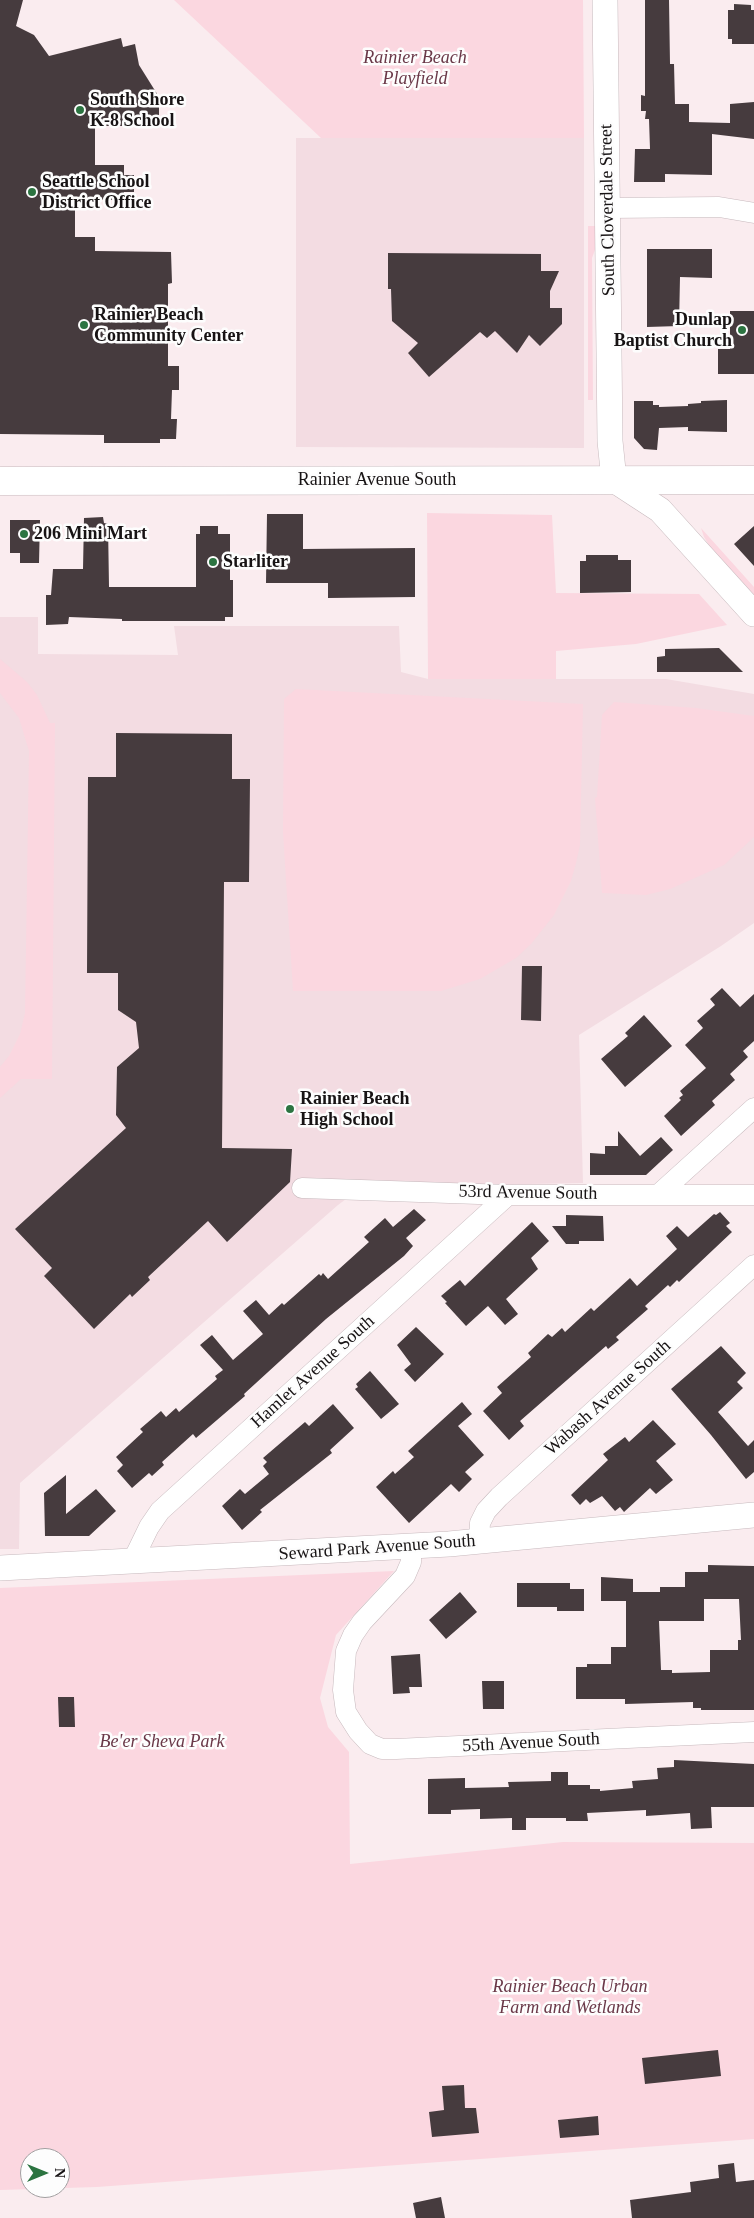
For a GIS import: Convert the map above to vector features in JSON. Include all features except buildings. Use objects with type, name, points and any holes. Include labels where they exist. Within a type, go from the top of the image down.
[{"type":"main road","name":"Rainier Avenue South","points":[[0,482],[754,480]]},
{"type":"street","name":"South Cloverdale Street","points":[[605,0],[610,441],[614,480]]},
{"type":"street","points":[[608,208],[719,207],[754,213]]},
{"type":"street","points":[[614,480],[660,510],[754,614]]},
{"type":"street","points":[[659,1194],[754,1108]]},
{"type":"street","name":"53rd Avenue South","points":[[302,1188],[508,1195],[754,1195]]},
{"type":"street","name":"Hamlet Avenue South","points":[[132,1562],[149,1527],[160,1511],[508,1195]]},
{"type":"street","name":"Wabash Avenue South","points":[[479,1541],[480,1523],[486,1511],[499,1496],[754,1265]]},
{"type":"street","name":"Seward Park Avenue South","points":[[0,1568],[411,1546],[754,1515]]},
{"type":"street","name":"55th Avenue South","points":[[411,1546],[411,1562],[405,1576],[353,1635],[346,1651],[343,1690],[346,1712],[358,1731],[370,1744],[382,1749],[754,1732]]},
{"type":"shaded area","points":[[296,138],[584,138],[584,448],[296,447]]},
{"type":"shaded area","name":"Rainier Beach High School","points":[[0,617],[38,617],[38,654],[178,655],[174,626],[399,626],[401,672],[428,679],[666,679],[754,694],[754,923],[721,946],[579,1035],[583,1183],[362,1187],[338,1205],[20,1483],[19,1549],[0,1549]]},
{"type":"green space","name":"Rainier Beach Playfield","points":[[174,0],[583,0],[584,138],[321,138]]},
{"type":"green space","points":[[588,226],[596,226],[596,247],[592,258],[593,400],[588,400]]},
{"type":"green space","points":[[427,513],[552,515],[556,593],[699,594],[727,625],[636,644],[556,651],[556,679],[428,679]]},
{"type":"green space","points":[[701,528],[754,587],[754,595],[710,547]]},
{"type":"green space","points":[[0,659],[27,682],[37,695],[50,723],[55,723],[52,1079],[21,1079],[0,1098],[0,1067],[9,1056],[20,1034],[25,1013],[29,751],[19,718],[0,693]]},
{"type":"green space","points":[[296,689],[583,704],[580,845],[576,863],[571,881],[554,915],[531,944],[516,958],[480,979],[441,991],[293,991],[283,832],[284,699]]},
{"type":"green space","points":[[614,702],[696,708],[754,716],[754,837],[724,865],[670,889],[646,895],[602,893],[595,798],[597,797],[602,715]]},
{"type":"green space","points":[[394,1571],[336,1635],[320,1698],[328,1727],[349,1752],[350,1864],[563,1842],[754,1843],[754,2139],[70,2188],[70,2148],[20,2148],[20,2189],[0,2190],[0,1588]]},
{"type":"place","name":"South Shore K-8 School","points":[[80,110]]},
{"type":"place","name":"Seattle School District Office","points":[[32,192]]},
{"type":"place","name":"Rainier Beach Community Center","points":[[84,325]]},
{"type":"place","name":"Dunlap Baptist Church","points":[[742,330]]},
{"type":"place","name":"206 Mini Mart","points":[[24,534]]},
{"type":"place","name":"Starliter","points":[[213,562]]},
{"type":"place","name":"Rainier Beach High School","points":[[290,1109]]},
{"type":"park label","name":"Be'er Sheva Park","points":[[162,1742]]},
{"type":"park label","name":"Rainier Beach Urban Farm and Wetlands","points":[[570,1997]]}]
